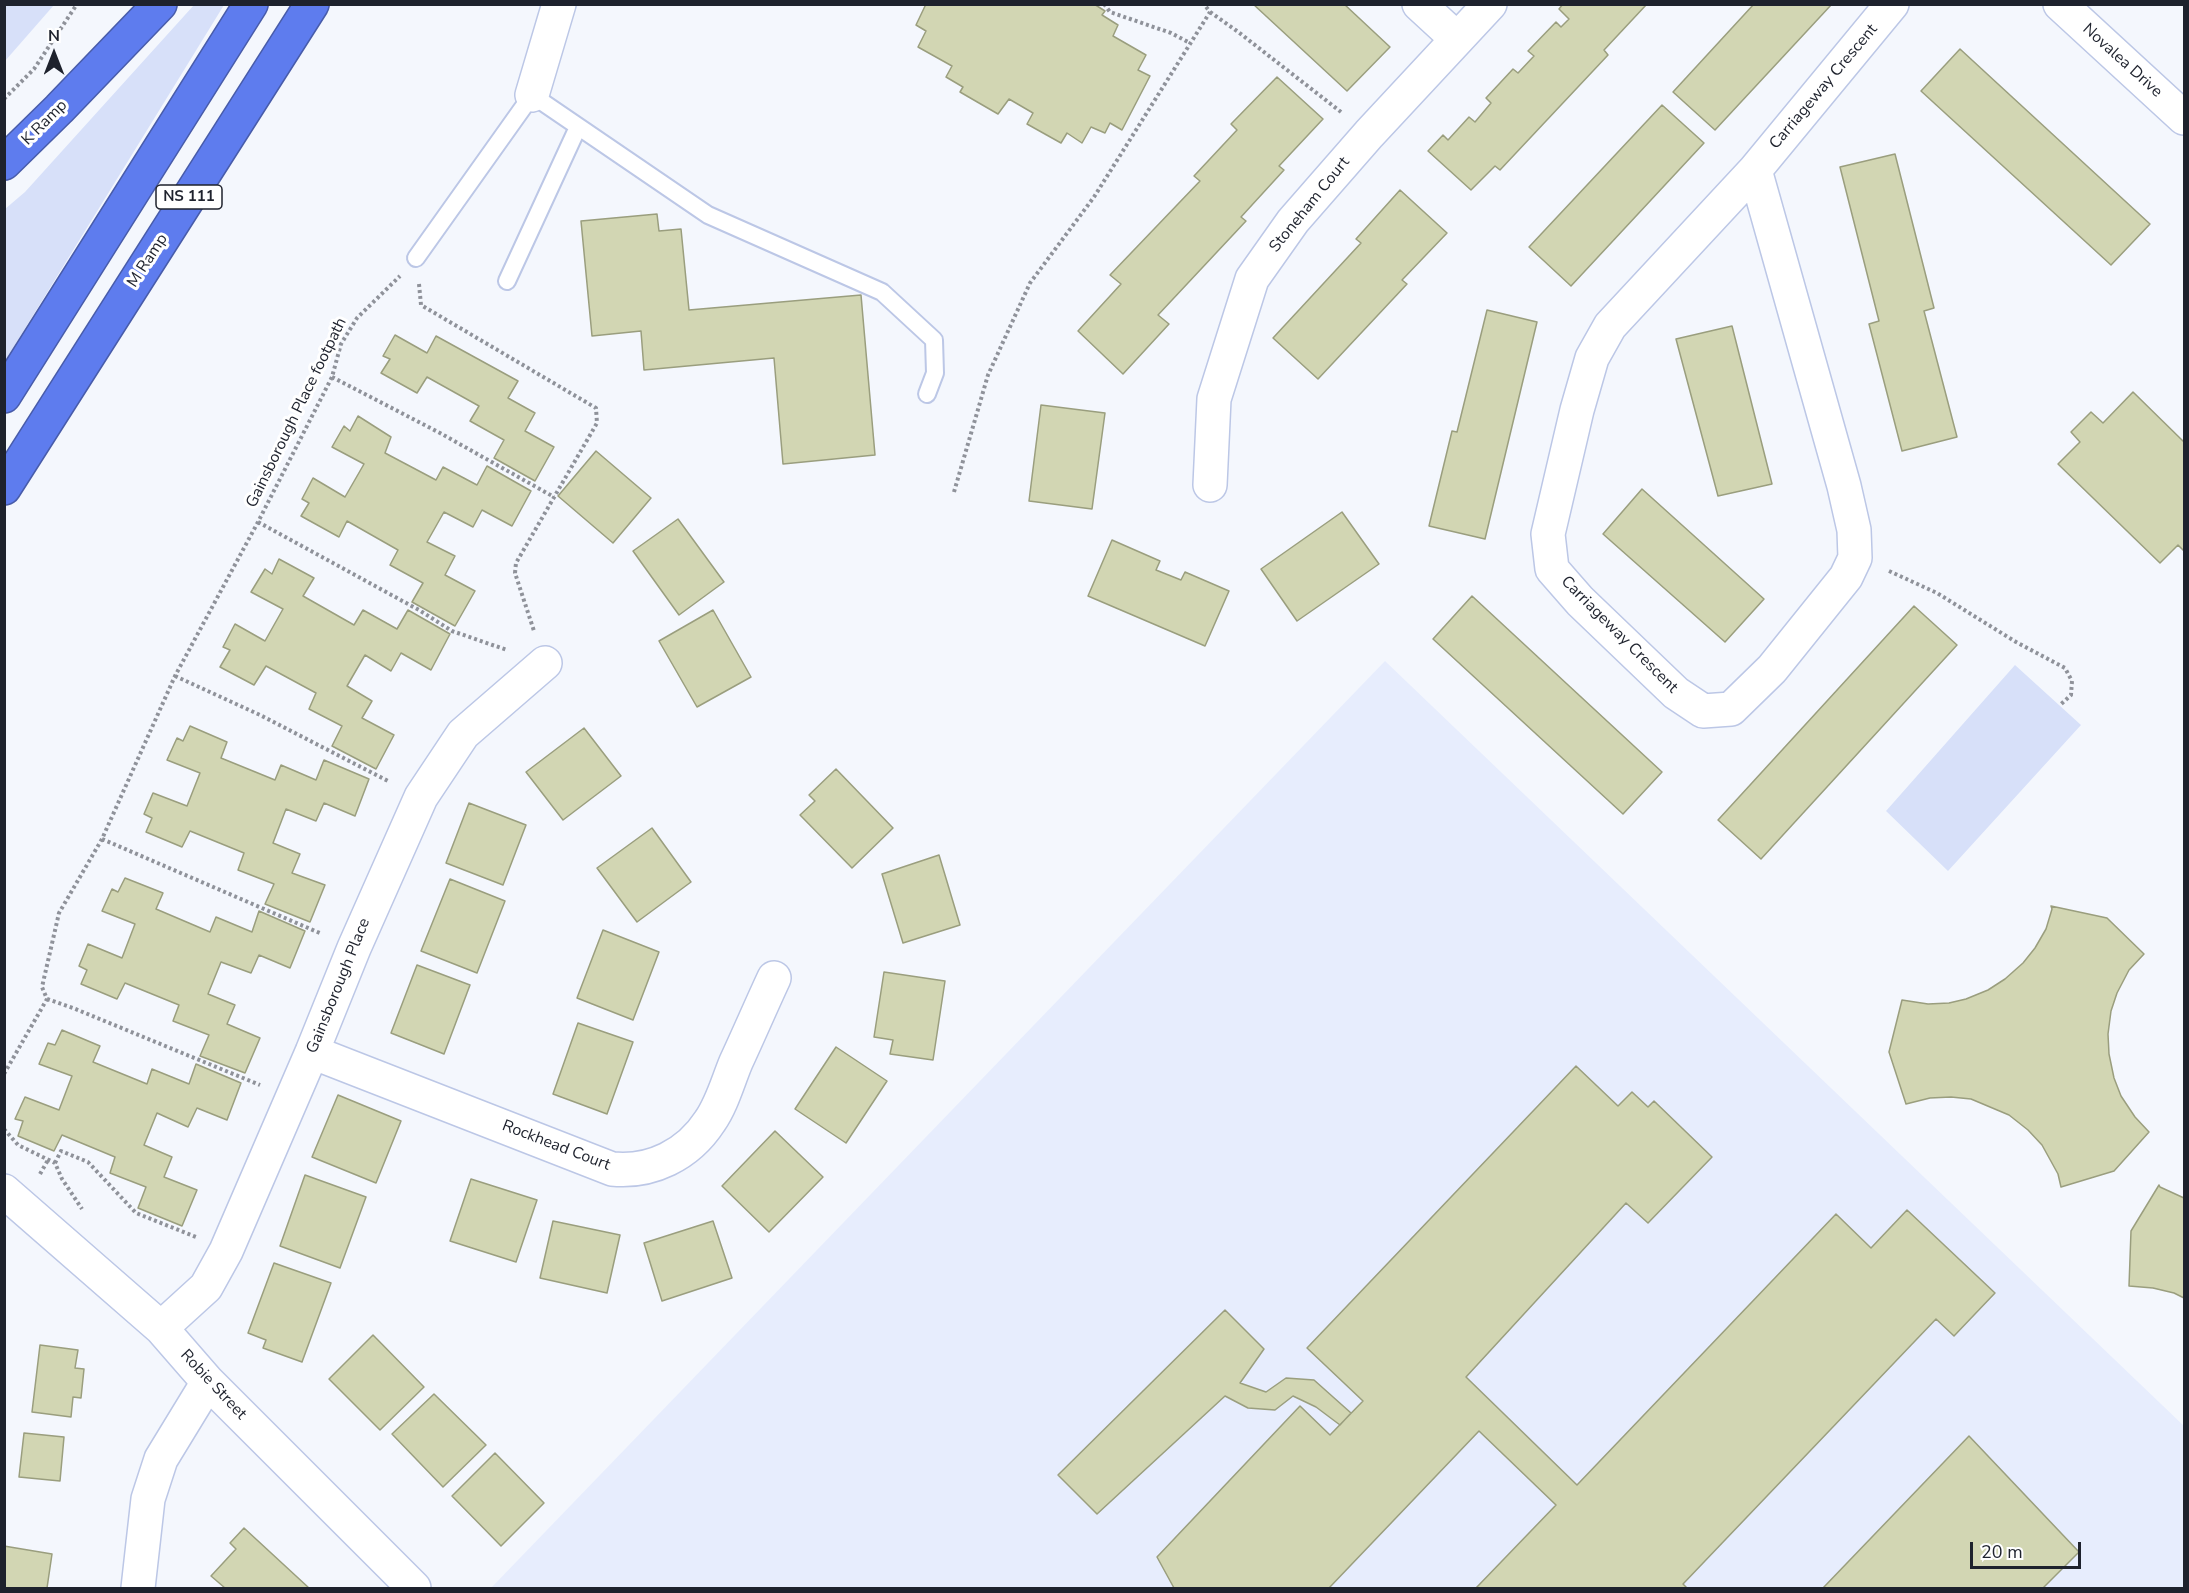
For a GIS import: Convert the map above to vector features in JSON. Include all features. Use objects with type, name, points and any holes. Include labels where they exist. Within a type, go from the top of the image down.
[{"type":"highway","name":"K Ramp","points":[[4,163],[59,110],[160,4]]},
{"type":"highway","points":[[4,396],[251,4]]},
{"type":"highway","name":"M Ramp","points":[[4,488],[312,4]]},
{"type":"street","points":[[532,95],[559,4]]},
{"type":"street","points":[[1419,4],[1457,39]]},
{"type":"street","name":"Stoneham Court","points":[[1210,485],[1214,399],[1252,279],[1293,221],[1369,134],[1490,4]]},
{"type":"street","name":"Carriageway Crescent","points":[[1855,558],[1846,577],[1772,669],[1731,709],[1704,711],[1676,693],[1580,601],[1552,569],[1548,534],[1577,410],[1592,358],[1610,326],[1755,170],[1892,4]]},
{"type":"street","name":"Novalea Drive","points":[[2060,4],[2184,118]]},
{"type":"street","points":[[1755,170],[1844,486],[1854,530],[1855,558]]},
{"type":"street","name":"Gainsborough Place","points":[[161,1328],[206,1287],[226,1251],[312,1053],[354,948],[421,797],[463,734],[545,663]]},
{"type":"street","name":"Rockhead Court","points":[[312,1053],[612,1168],[629,1170],[652,1167],[688,1146],[710,1121],[774,978]]},
{"type":"street","name":"Robie Street","points":[[4,1191],[161,1328],[208,1382],[414,1588]]},
{"type":"street","points":[[138,1588],[148,1499],[161,1459],[208,1382]]},
{"type":"lane","points":[[416,258],[532,95],[708,215],[882,292],[934,340],[935,373],[927,394]]},
{"type":"lane","points":[[507,281],[578,127]]},
{"type":"path","points":[[4,99],[34,69],[77,4]]},
{"type":"path","points":[[1104,4],[1110,12],[1171,33],[1190,43]]},
{"type":"path","points":[[1204,4],[1210,12],[1369,134]]},
{"type":"path","points":[[954,492],[988,375],[1030,283],[1094,197],[1210,12]]},
{"type":"path","points":[[416,258],[421,305],[596,408],[597,423],[516,562],[515,573],[545,663]]},
{"type":"path","name":"Gainsborough Place footpath","points":[[4,1074],[46,999],[42,987],[59,912],[102,839],[175,676],[258,522],[332,376],[341,344],[357,318],[416,258]]},
{"type":"path","points":[[332,376],[554,497]]},
{"type":"path","points":[[258,522],[419,610],[452,631],[545,663]]},
{"type":"path","points":[[1855,558],[1936,593],[2016,642],[2065,668],[2072,681],[2071,695],[2060,705]]},
{"type":"path","points":[[175,676],[260,715],[367,771]]},
{"type":"path","points":[[102,839],[300,924]]},
{"type":"path","points":[[46,999],[244,1078]]},
{"type":"path","points":[[4,1128],[18,1145],[55,1163],[61,1151],[88,1162],[136,1213],[181,1230]]},
{"type":"shaded area","points":[[4,5],[54,5],[5,61]]},
{"type":"shaded area","points":[[194,5],[224,5],[5,361],[5,209],[25,192]]},
{"type":"shaded area","points":[[1385,661],[2184,1426],[2184,1588],[491,1588]]},
{"type":"shaded area","points":[[2015,665],[2081,725],[1948,871],[1886,811]]},
{"type":"building","points":[[926,4],[1094,4],[1105,11],[1102,15],[1118,25],[1113,36],[1146,55],[1138,70],[1150,76],[1122,130],[1110,123],[1105,133],[1091,127],[1082,143],[1067,133],[1061,143],[1027,124],[1033,113],[1009,99],[998,114],[960,92],[963,87],[946,77],[952,66],[918,47],[926,31],[916,25]]},
{"type":"building","points":[[1253,4],[1344,4],[1390,47],[1347,91]]},
{"type":"building","points":[[1563,4],[1647,4],[1604,50],[1608,55],[1500,170],[1495,166],[1471,190],[1428,151],[1443,135],[1448,140],[1469,117],[1475,122],[1491,103],[1486,98],[1513,69],[1518,73],[1534,56],[1528,51],[1556,22],[1561,27],[1569,19],[1559,9]]},
{"type":"building","points":[[1754,4],[1832,4],[1715,130],[1673,92]]},
{"type":"building","points":[[1960,49],[2150,224],[2111,265],[1921,91]]},
{"type":"building","points":[[1277,77],[1323,119],[1279,166],[1284,170],[1241,217],[1246,221],[1158,315],[1169,324],[1123,374],[1078,331],[1121,284],[1110,275],[1200,181],[1194,176],[1237,130],[1231,124]]},
{"type":"building","points":[[1662,105],[1704,143],[1571,286],[1529,247]]},
{"type":"building","points":[[1895,154],[1934,308],[1924,311],[1957,437],[1902,451],[1869,324],[1879,321],[1840,167]]},
{"type":"building","points":[[1400,190],[1447,233],[1402,280],[1407,284],[1318,379],[1273,338],[1361,243],[1356,239]]},
{"type":"building","points":[[657,214],[659,231],[681,229],[689,310],[861,295],[875,455],[783,464],[774,358],[644,370],[641,331],[592,336],[581,221]]},
{"type":"building","points":[[1487,310],[1537,322],[1485,539],[1429,526],[1452,431],[1457,432]]},
{"type":"building","points":[[1732,326],[1772,484],[1718,496],[1676,339]]},
{"type":"building","points":[[395,335],[427,353],[436,336],[518,381],[508,398],[535,413],[525,431],[554,447],[535,481],[494,458],[504,440],[470,421],[479,406],[427,377],[417,393],[381,373],[390,359],[383,356]]},
{"type":"building","points":[[2133,392],[2184,442],[2184,551],[2178,545],[2160,563],[2058,464],[2080,442],[2071,432],[2091,412],[2103,423]]},
{"type":"building","points":[[1041,405],[1105,413],[1092,509],[1029,501]]},
{"type":"building","points":[[358,416],[391,437],[385,453],[436,480],[443,467],[477,485],[487,466],[531,491],[512,526],[482,510],[473,527],[444,512],[427,542],[455,556],[445,575],[475,591],[455,626],[412,602],[423,583],[390,565],[398,550],[347,521],[339,537],[301,516],[309,503],[302,499],[313,478],[345,497],[364,464],[332,447],[344,426],[350,431]]},
{"type":"building","points":[[596,451],[651,498],[613,543],[558,496]]},
{"type":"building","points":[[1642,489],[1764,599],[1725,642],[1603,534]]},
{"type":"building","points":[[1342,512],[1379,564],[1297,621],[1261,569]]},
{"type":"building","points":[[678,519],[724,582],[679,615],[633,551]]},
{"type":"building","points":[[1112,540],[1160,561],[1156,570],[1181,580],[1185,572],[1229,591],[1205,646],[1088,596]]},
{"type":"building","points":[[279,559],[314,578],[303,596],[354,625],[363,610],[397,629],[408,610],[450,634],[431,670],[401,653],[391,671],[365,655],[347,686],[372,701],[362,718],[394,735],[376,769],[332,746],[342,726],[309,709],[316,693],[266,666],[254,685],[220,667],[230,650],[223,647],[235,624],[265,641],[283,609],[251,592],[265,569],[272,574]]},
{"type":"building","points":[[1472,596],[1662,772],[1623,814],[1433,639]]},
{"type":"building","points":[[1914,606],[1957,645],[1761,859],[1718,820]]},
{"type":"building","points":[[713,610],[751,677],[697,707],[659,641]]},
{"type":"building","points":[[190,726],[227,742],[221,758],[275,780],[281,765],[316,780],[324,760],[369,779],[355,816],[324,803],[316,821],[286,809],[273,843],[300,854],[292,873],[325,885],[310,922],[265,904],[274,884],[238,870],[244,853],[190,831],[182,847],[146,832],[152,818],[144,814],[153,793],[187,806],[200,773],[167,760],[177,738],[183,741]]},
{"type":"building","points":[[584,728],[621,776],[563,820],[526,772]]},
{"type":"building","points":[[836,769],[893,828],[852,868],[800,815],[815,801],[809,795]]},
{"type":"building","points":[[469,803],[526,825],[503,885],[446,863]]},
{"type":"building","points":[[652,828],[691,882],[637,922],[597,868]]},
{"type":"building","points":[[939,855],[960,925],[903,943],[882,874]]},
{"type":"building","points":[[125,878],[163,893],[156,909],[210,932],[216,917],[252,932],[259,911],[305,931],[290,968],[259,955],[251,973],[221,962],[208,994],[235,1005],[227,1024],[260,1038],[245,1073],[200,1056],[209,1035],[173,1021],[179,1005],[125,983],[117,999],[81,984],[87,970],[79,966],[88,944],[122,958],[135,924],[102,911],[112,889],[118,892]]},
{"type":"building","points":[[450,879],[505,901],[477,973],[421,951]]},
{"type":"building","points":[[2051,906],[2107,918],[2144,954],[2129,970],[2117,993],[2111,1011],[2108,1034],[2114,1078],[2121,1096],[2135,1117],[2149,1132],[2114,1171],[2061,1187],[2058,1174],[2042,1145],[2009,1115],[1971,1099],[1930,1098],[1906,1104],[1889,1052],[1902,1000],[1928,1004],[1949,1003],[1988,990],[2023,963],[2035,948],[2046,929]]},
{"type":"building","points":[[603,930],[659,952],[633,1020],[577,998]]},
{"type":"building","points":[[417,965],[470,985],[444,1054],[391,1033]]},
{"type":"building","points":[[884,972],[945,981],[933,1060],[890,1054],[893,1040],[874,1037]]},
{"type":"building","points":[[578,1023],[633,1042],[607,1114],[553,1094]]},
{"type":"building","points":[[62,1030],[100,1046],[93,1062],[147,1084],[152,1069],[189,1084],[196,1064],[241,1083],[227,1120],[197,1108],[188,1127],[157,1113],[144,1145],[172,1157],[164,1177],[197,1190],[182,1226],[138,1208],[146,1187],[110,1173],[115,1157],[62,1135],[54,1151],[18,1136],[23,1121],[15,1119],[25,1097],[59,1110],[72,1076],[39,1064],[48,1043],[55,1045]]},
{"type":"building","points":[[836,1047],[887,1081],[846,1143],[795,1109]]},
{"type":"building","points":[[1576,1066],[1618,1106],[1632,1092],[1648,1107],[1654,1101],[1712,1157],[1648,1223],[1626,1203],[1466,1377],[1577,1485],[1836,1214],[1871,1248],[1907,1210],[1995,1293],[1954,1336],[1936,1319],[1683,1584],[1687,1588],[1476,1588],[1556,1505],[1479,1431],[1329,1588],[1174,1588],[1157,1557],[1300,1406],[1330,1435],[1363,1401],[1307,1348]]},
{"type":"building","points":[[338,1095],[401,1121],[376,1183],[312,1157]]},
{"type":"building","points":[[775,1131],[823,1177],[769,1232],[722,1186]]},
{"type":"building","points":[[305,1175],[366,1197],[340,1268],[280,1246]]},
{"type":"building","points":[[471,1179],[537,1200],[516,1262],[450,1241]]},
{"type":"building","points":[[2159,1185],[2184,1198],[2184,1298],[2153,1288],[2129,1286],[2131,1231]]},
{"type":"building","points":[[553,1221],[620,1235],[607,1293],[540,1278]]},
{"type":"building","points":[[713,1221],[732,1278],[662,1301],[644,1243]]},
{"type":"building","points":[[274,1263],[331,1283],[302,1362],[263,1348],[266,1340],[248,1333]]},
{"type":"building","points":[[1225,1310],[1264,1349],[1240,1383],[1266,1392],[1286,1378],[1314,1380],[1351,1413],[1340,1425],[1316,1407],[1293,1396],[1275,1410],[1248,1408],[1225,1396],[1097,1514],[1058,1475]]},
{"type":"building","points":[[373,1335],[424,1387],[380,1430],[329,1379]]},
{"type":"building","points":[[40,1345],[78,1350],[75,1368],[84,1369],[81,1398],[73,1397],[71,1417],[32,1412]]},
{"type":"building","points":[[434,1394],[486,1445],[443,1487],[392,1434]]},
{"type":"building","points":[[24,1433],[64,1437],[60,1481],[19,1477]]},
{"type":"building","points":[[1969,1436],[2079,1552],[2043,1588],[1823,1588]]},
{"type":"building","points":[[495,1453],[544,1503],[501,1546],[452,1496]]},
{"type":"building","points":[[244,1528],[309,1588],[225,1588],[211,1576],[236,1549],[230,1543]]},
{"type":"building","points":[[4,1546],[52,1554],[47,1588],[4,1588]]}]
